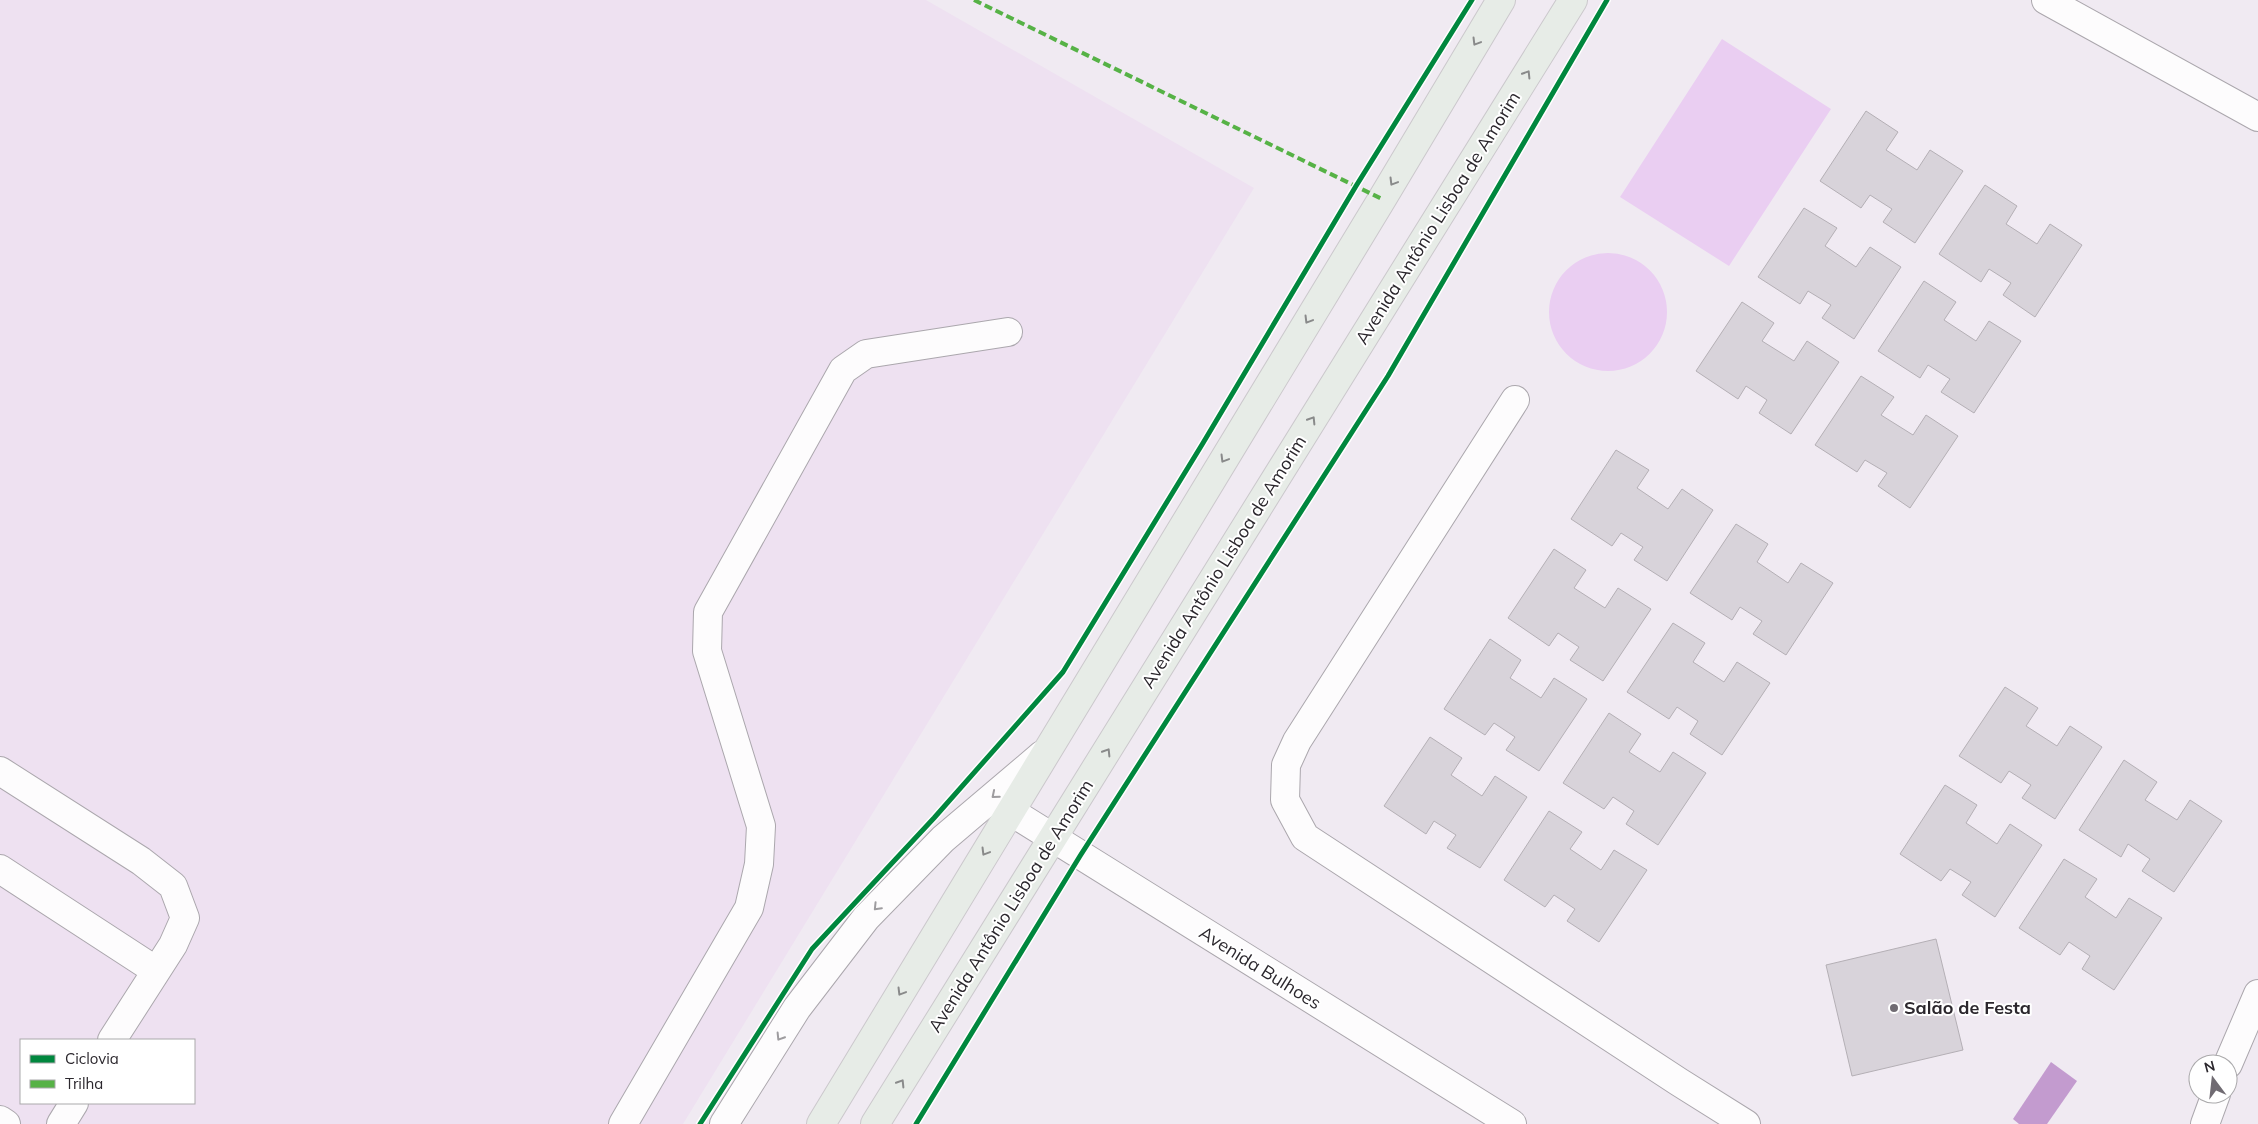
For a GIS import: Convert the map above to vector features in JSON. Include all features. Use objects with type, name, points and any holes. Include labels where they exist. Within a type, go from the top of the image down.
[{"type":"main road","points":[[822,1124],[1501,0]]},
{"type":"main road","name":"Avenida Antônio Lisboa de Amorim","points":[[875,1124],[1573,0]]},
{"type":"street","points":[[2046,0],[2258,117]]},
{"type":"street","points":[[623,1124],[749,908],[759,864],[761,826],[706,651],[708,612],[843,370],[866,354],[1008,332]]},
{"type":"street","points":[[1515,400],[1297,741],[1286,765],[1285,800],[1305,837],[1746,1124]]},
{"type":"street","points":[[724,1124],[797,1008],[866,918],[943,839],[1045,752]]},
{"type":"street","points":[[0,771],[141,862],[173,886],[185,918],[173,945],[155,970],[113,1039]]},
{"type":"street","name":"Avenida Bulhoes","points":[[1010,810],[1053,839],[1512,1124]]},
{"type":"street","points":[[0,869],[155,970]]},
{"type":"street","points":[[2232,1054],[2258,994]]},
{"type":"street","points":[[61,1124],[73,1104]]},
{"type":"street","points":[[2205,1124],[2212,1104]]},
{"type":"street","points":[[0,1120],[6,1124]]},
{"type":"shaded area","points":[[0,0],[926,0],[1254,188],[683,1124],[0,1124]]},
{"type":"shaded area","points":[[1722,39],[1831,109],[1729,266],[1620,197]]},
{"type":"shaded area","points":[[1608,253],[1631,257],[1650,270],[1663,289],[1667,312],[1663,335],[1650,354],[1631,367],[1608,371],[1585,367],[1566,354],[1553,335],[1549,312],[1553,289],[1566,270],[1585,257]]},
{"type":"shaded area","points":[[2051,1062],[2077,1081],[2047,1124],[2019,1124],[2013,1119]]},
{"type":"building","points":[[1866,111],[1898,132],[1886,150],[1917,170],[1930,150],[1963,171],[1915,243],[1883,222],[1892,209],[1870,195],[1861,208],[1820,181]]},
{"type":"building","points":[[1985,185],[2017,206],[2006,224],[2037,244],[2050,224],[2082,245],[2035,317],[2003,295],[2011,283],[1989,269],[1981,282],[1939,254]]},
{"type":"building","points":[[1804,208],[1837,228],[1825,246],[1856,267],[1870,247],[1901,267],[1854,339],[1822,318],[1831,305],[1808,291],[1800,304],[1758,277]]},
{"type":"building","points":[[1924,281],[1956,302],[1944,320],[1976,341],[1989,321],[2021,341],[1974,413],[1941,392],[1950,379],[1928,365],[1920,378],[1878,351]]},
{"type":"building","points":[[1742,302],[1774,323],[1762,341],[1794,361],[1807,341],[1839,362],[1791,434],[1759,413],[1767,400],[1746,386],[1738,399],[1696,371]]},
{"type":"building","points":[[1861,376],[1894,397],[1881,415],[1913,435],[1926,415],[1958,436],[1910,508],[1878,486],[1887,473],[1865,460],[1857,472],[1815,445]]},
{"type":"building","points":[[1616,450],[1649,470],[1637,488],[1668,509],[1682,489],[1713,510],[1667,581],[1634,560],[1643,547],[1621,533],[1612,546],[1571,519]]},
{"type":"building","points":[[1736,524],[1768,544],[1757,562],[1788,583],[1801,563],[1833,583],[1786,655],[1753,634],[1762,621],[1740,607],[1732,620],[1690,593]]},
{"type":"building","points":[[1554,549],[1586,570],[1574,588],[1605,608],[1618,588],[1651,609],[1603,681],[1570,660],[1579,647],[1558,633],[1549,646],[1508,618]]},
{"type":"building","points":[[1673,623],[1705,643],[1693,662],[1724,682],[1737,662],[1770,683],[1722,755],[1690,734],[1698,721],[1677,707],[1669,719],[1627,692]]},
{"type":"building","points":[[1490,639],[1521,660],[1510,678],[1541,698],[1554,678],[1587,699],[1539,771],[1506,750],[1515,737],[1494,723],[1485,735],[1444,709]]},
{"type":"building","points":[[2005,687],[2038,708],[2026,726],[2057,746],[2070,726],[2102,747],[2055,819],[2022,798],[2031,785],[2009,771],[2001,783],[1959,756]]},
{"type":"building","points":[[1609,713],[1641,734],[1629,752],[1660,772],[1673,752],[1706,773],[1658,845],[1626,824],[1634,811],[1613,797],[1604,809],[1563,783]]},
{"type":"building","points":[[1430,737],[1462,758],[1451,775],[1482,796],[1495,776],[1527,797],[1480,868],[1447,848],[1456,835],[1434,821],[1426,834],[1384,806]]},
{"type":"building","points":[[2124,760],[2157,782],[2145,800],[2177,820],[2190,800],[2222,821],[2174,892],[2142,871],[2150,859],[2128,844],[2121,857],[2079,830]]},
{"type":"building","points":[[1945,785],[1977,805],[1966,823],[1997,844],[2010,824],[2042,845],[1995,917],[1962,895],[1971,882],[1950,869],[1941,881],[1900,854]]},
{"type":"building","points":[[1549,811],[1582,832],[1570,849],[1601,870],[1614,850],[1647,870],[1599,942],[1567,921],[1575,909],[1554,895],[1545,907],[1504,880]]},
{"type":"building","points":[[2064,859],[2097,879],[2085,897],[2116,918],[2129,898],[2162,918],[2114,990],[2082,969],[2090,956],[2069,942],[2060,955],[2019,928]]},
{"type":"building","name":"Salão de Festa","points":[[1936,939],[1963,1050],[1852,1076],[1826,965]]},
{"type":"marked path","points":[[974,0],[1382,199]]},
{"type":"cycle path","points":[[700,1124],[812,949],[934,818],[1063,672],[1203,443],[1356,186],[1472,0]]},
{"type":"cycle path","points":[[916,1124],[1080,856],[1388,376],[1607,0]]},
{"type":"place","name":"Salão de Festa","points":[[1894,1008]]}]
